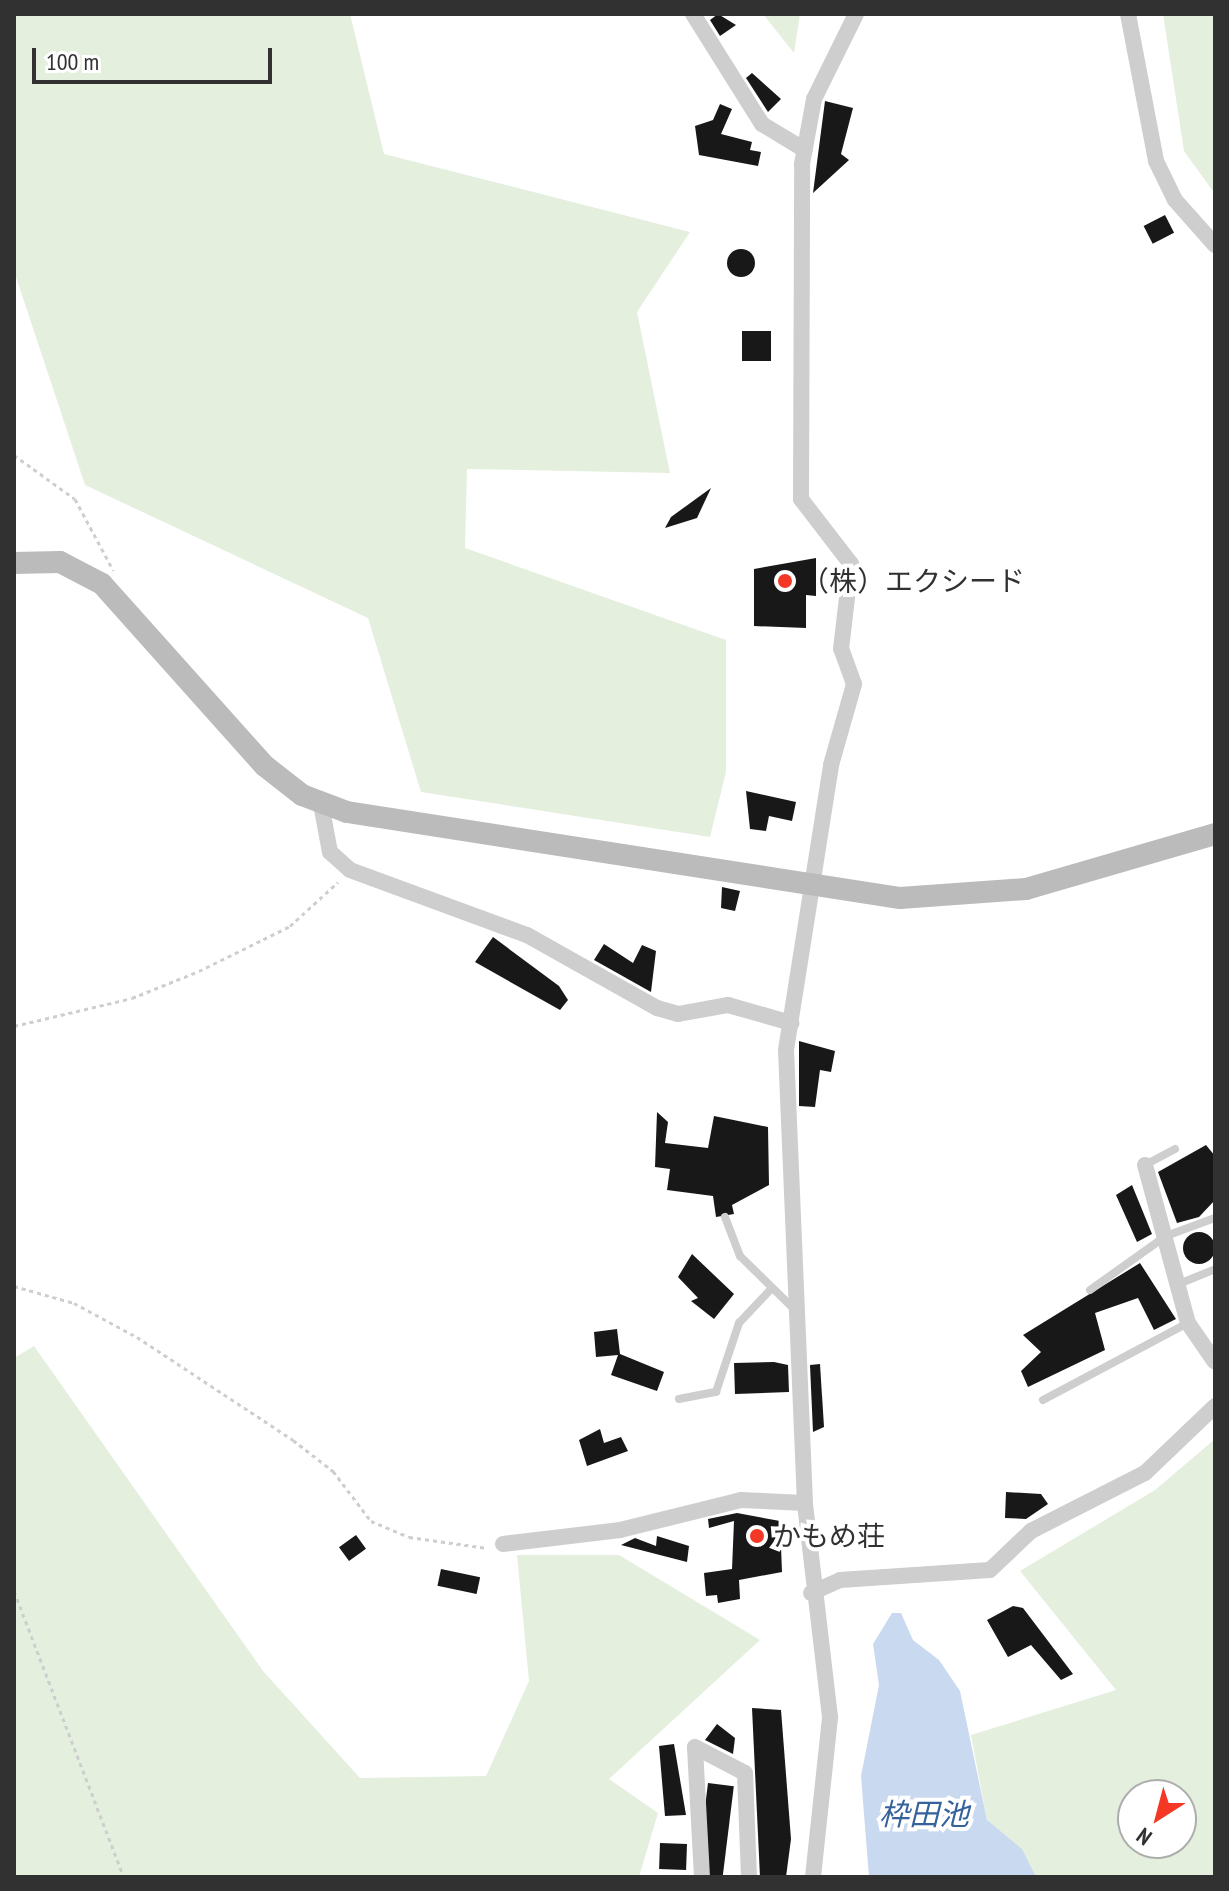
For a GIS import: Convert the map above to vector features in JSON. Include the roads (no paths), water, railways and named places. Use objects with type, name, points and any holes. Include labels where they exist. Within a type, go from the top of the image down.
[{"type":"street","points":[[693,14],[762,124],[805,150]]},
{"type":"street","points":[[813,1877],[830,1717],[811,1593],[805,1503],[791,1023],[831,765],[854,684],[841,649],[851,564],[801,499],[805,150],[814,99],[856,14]]},
{"type":"street","points":[[1128,14],[1156,161],[1175,200],[1215,245]]},
{"type":"street","points":[[14,563],[78,568],[126,606],[265,766],[321,804],[811,888],[900,898],[1026,889],[1215,834]]},
{"type":"street","points":[[321,804],[330,852],[350,870],[527,935],[657,1008],[678,1014],[728,1005],[791,1023]]},
{"type":"street","points":[[1145,1165],[1181,1283],[1188,1323],[1215,1362]]},
{"type":"street","points":[[811,1593],[840,1580],[990,1570],[1031,1531],[1145,1473],[1215,1406]]},
{"type":"street","points":[[503,1544],[620,1530],[741,1500],[805,1503]]},
{"type":"street","points":[[702,1877],[695,1747],[745,1773],[749,1877]]},
{"type":"lane","points":[[1145,1165],[1175,1149]]},
{"type":"lane","points":[[725,1217],[740,1256],[799,1313]]},
{"type":"lane","points":[[1090,1290],[1166,1236],[1215,1218]]},
{"type":"lane","points":[[1181,1283],[1215,1269]]},
{"type":"lane","points":[[679,1399],[716,1392],[739,1323],[771,1289]]},
{"type":"lane","points":[[1043,1400],[1188,1323]]},
{"type":"water","name":"枠田池","points":[[892,1613],[901,1613],[913,1640],[939,1660],[960,1691],[987,1820],[1022,1849],[1036,1877],[869,1877],[861,1776],[879,1685],[873,1644]]},
{"type":"place","name":"（株）エクシード","points":[[785,581]]},
{"type":"place","name":"かもめ荘","points":[[757,1536]]}]
